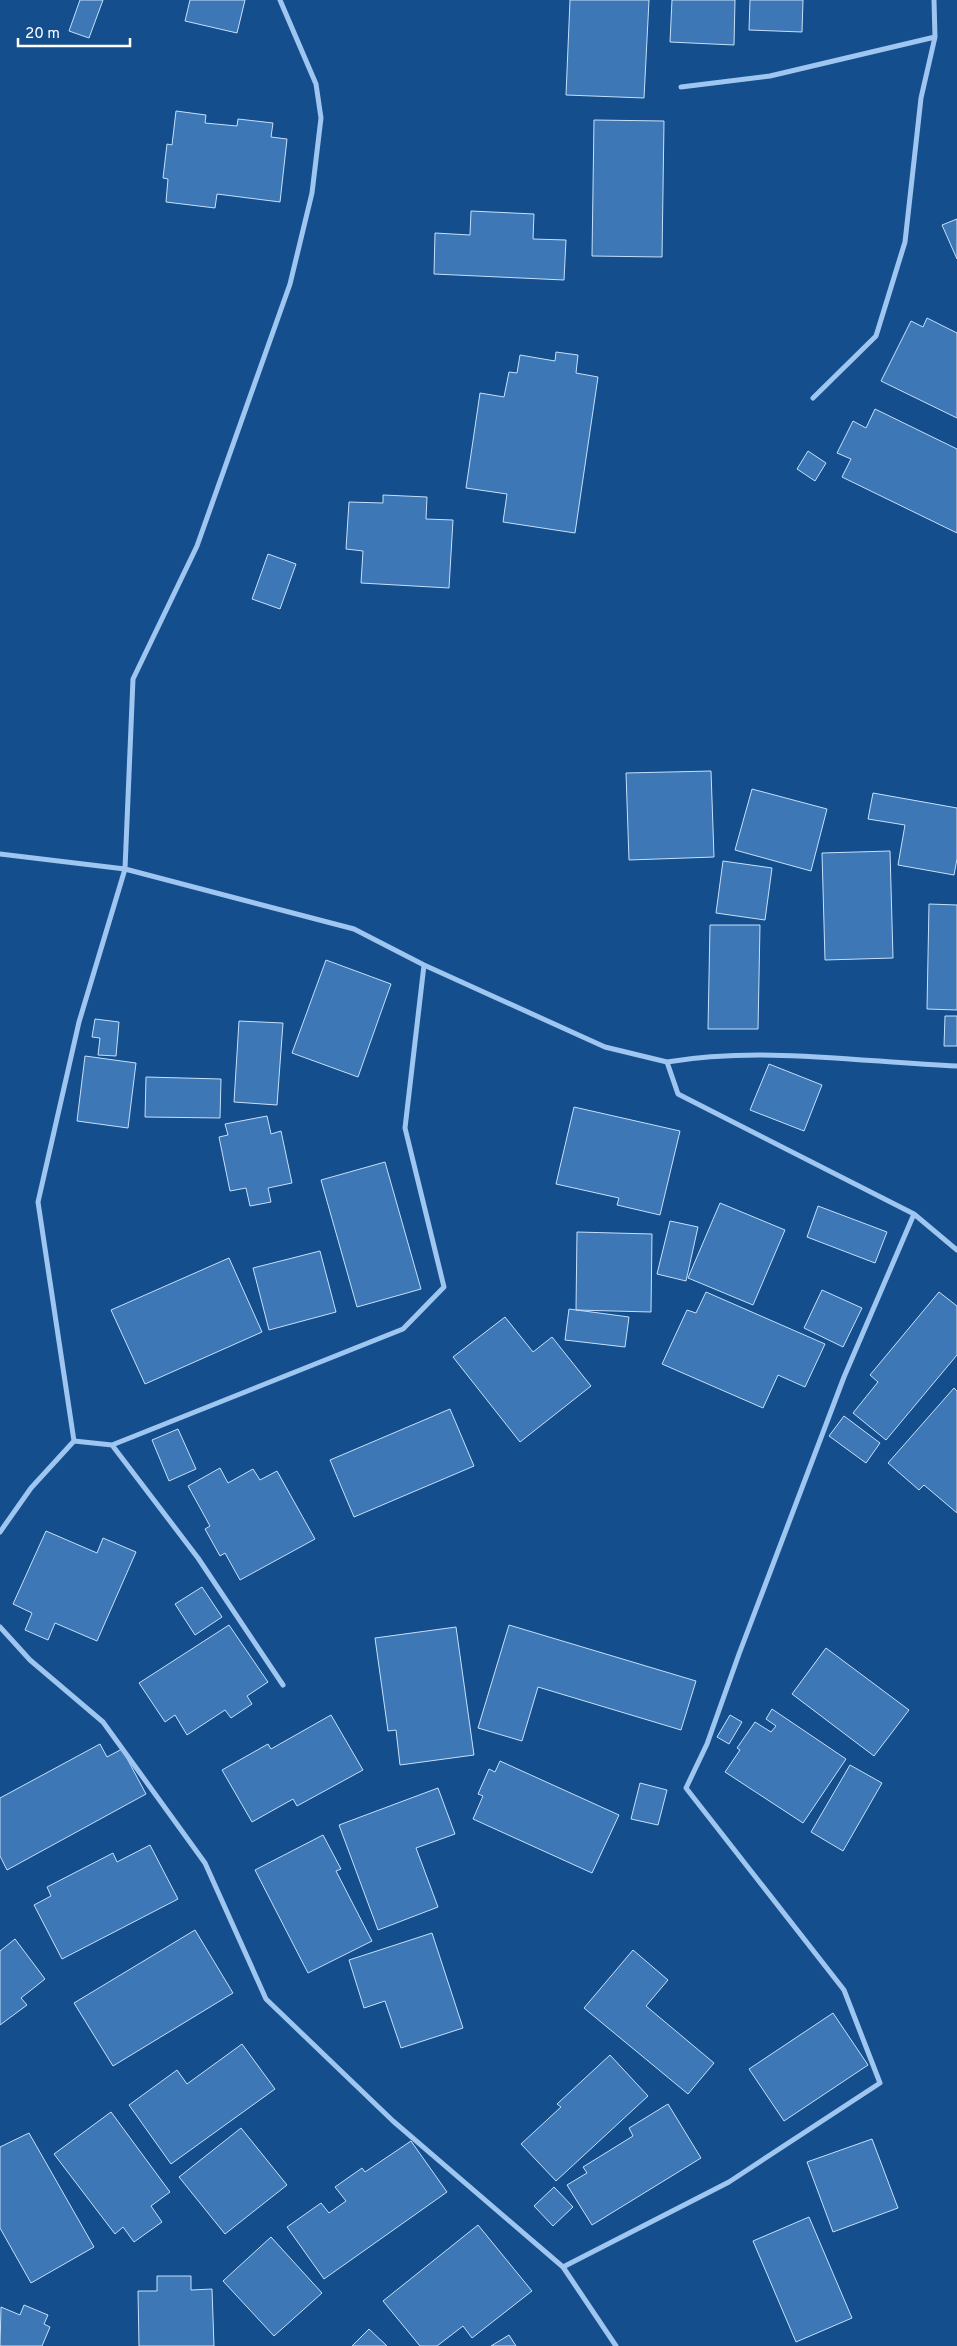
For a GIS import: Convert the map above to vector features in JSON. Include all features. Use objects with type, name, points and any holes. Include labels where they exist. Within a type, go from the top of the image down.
[{"type":"street","points":[[74,1441],[38,1202],[79,1022],[125,869],[133,679],[197,546],[290,284],[312,193],[322,118],[316,84],[280,0]]},
{"type":"street","points":[[813,398],[876,336],[905,242],[921,98],[935,36],[934,0]]},
{"type":"street","points":[[681,87],[770,76],[935,36]]},
{"type":"street","points":[[0,854],[125,869],[354,929],[424,965],[605,1047],[667,1062],[697,1057],[753,1055],[957,1066]]},
{"type":"street","points":[[74,1441],[112,1445],[403,1329],[444,1287],[404,1128],[424,965]]},
{"type":"street","points":[[667,1062],[678,1094],[914,1214],[957,1250]]},
{"type":"street","points":[[562,2267],[729,2182],[880,2083],[844,1990],[686,1788],[707,1744],[738,1654],[844,1377],[914,1214]]},
{"type":"street","points":[[0,1532],[31,1488],[74,1441]]},
{"type":"street","points":[[112,1445],[198,1558],[283,1685]]},
{"type":"street","points":[[0,1627],[30,1660],[103,1722],[205,1863],[266,1999],[393,2121],[562,2267],[616,2346]]},
{"type":"building","points":[[80,0],[103,0],[89,38],[69,31]]},
{"type":"building","points":[[190,0],[245,0],[237,33],[185,21]]},
{"type":"building","points":[[570,0],[649,0],[644,98],[566,95]]},
{"type":"building","points":[[672,0],[735,0],[734,45],[670,42]]},
{"type":"building","points":[[750,0],[803,0],[802,32],[749,30]]},
{"type":"building","points":[[176,111],[206,115],[205,123],[237,126],[238,119],[273,123],[271,137],[287,139],[280,202],[217,194],[215,208],[166,202],[168,179],[163,178],[167,144],[172,145]]},
{"type":"building","points":[[594,120],[664,121],[662,257],[592,256]]},
{"type":"building","points":[[471,211],[534,214],[533,239],[566,240],[564,280],[434,274],[435,233],[470,235]]},
{"type":"building","points":[[957,219],[957,259],[942,225]]},
{"type":"building","points":[[927,318],[957,333],[957,418],[881,381],[911,321],[923,327]]},
{"type":"building","points":[[556,352],[578,355],[576,373],[598,377],[575,533],[503,522],[507,494],[466,488],[480,393],[504,397],[509,372],[517,373],[520,355],[555,361]]},
{"type":"building","points":[[875,409],[957,449],[957,533],[842,477],[851,459],[837,453],[853,421],[866,428]]},
{"type":"building","points":[[808,451],[826,463],[815,481],[797,469]]},
{"type":"building","points":[[383,495],[427,497],[426,519],[453,520],[449,588],[361,583],[363,551],[346,549],[349,502],[383,503]]},
{"type":"building","points":[[268,554],[296,564],[280,609],[252,599]]},
{"type":"building","points":[[711,771],[714,857],[629,860],[626,773]]},
{"type":"building","points":[[752,789],[827,809],[811,871],[735,850]]},
{"type":"building","points":[[873,793],[957,808],[957,859],[954,875],[898,865],[905,825],[868,819]]},
{"type":"building","points":[[890,851],[893,958],[825,960],[822,853]]},
{"type":"building","points":[[723,861],[772,868],[765,920],[716,913]]},
{"type":"building","points":[[929,904],[957,905],[957,1010],[927,1009]]},
{"type":"building","points":[[710,925],[760,925],[758,1029],[708,1029]]},
{"type":"building","points":[[326,960],[391,984],[358,1077],[292,1053]]},
{"type":"building","points":[[945,1016],[957,1016],[957,1046],[944,1046]]},
{"type":"building","points":[[95,1019],[119,1022],[116,1056],[98,1055],[100,1038],[92,1037]]},
{"type":"building","points":[[239,1021],[283,1023],[277,1105],[234,1102]]},
{"type":"building","points":[[85,1056],[136,1063],[128,1128],[77,1121]]},
{"type":"building","points":[[769,1064],[822,1085],[804,1131],[750,1110]]},
{"type":"building","points":[[146,1077],[221,1079],[220,1118],[145,1117]]},
{"type":"building","points":[[574,1107],[680,1131],[660,1215],[617,1205],[619,1198],[556,1184]]},
{"type":"building","points":[[267,1116],[271,1134],[281,1131],[292,1183],[268,1188],[271,1202],[250,1206],[246,1188],[230,1191],[219,1137],[228,1135],[225,1124]]},
{"type":"building","points":[[385,1162],[421,1289],[357,1307],[321,1180]]},
{"type":"building","points":[[720,1203],[785,1230],[753,1305],[688,1278]]},
{"type":"building","points":[[818,1206],[887,1232],[875,1263],[807,1237]]},
{"type":"building","points":[[670,1221],[698,1227],[686,1281],[657,1274]]},
{"type":"building","points":[[577,1232],[652,1234],[651,1312],[576,1310]]},
{"type":"building","points":[[320,1251],[336,1312],[269,1330],[253,1268]]},
{"type":"building","points":[[229,1258],[262,1332],[145,1384],[111,1310]]},
{"type":"building","points":[[822,1290],[862,1308],[843,1347],[804,1328]]},
{"type":"building","points":[[706,1292],[825,1344],[805,1387],[778,1375],[763,1408],[662,1364],[687,1310],[696,1313]]},
{"type":"building","points":[[939,1292],[957,1306],[957,1355],[886,1440],[853,1413],[878,1382],[870,1375]]},
{"type":"building","points":[[569,1309],[629,1317],[625,1347],[565,1340]]},
{"type":"building","points":[[505,1317],[533,1352],[552,1337],[591,1386],[520,1442],[453,1357]]},
{"type":"building","points":[[954,1388],[957,1391],[957,1513],[924,1485],[919,1490],[888,1463]]},
{"type":"building","points":[[450,1409],[474,1466],[354,1517],[330,1460]]},
{"type":"building","points":[[844,1416],[880,1443],[866,1463],[829,1436]]},
{"type":"building","points":[[178,1429],[196,1469],[169,1481],[152,1440]]},
{"type":"building","points":[[220,1468],[228,1483],[253,1469],[260,1480],[277,1471],[315,1539],[240,1580],[225,1553],[220,1556],[205,1529],[210,1526],[188,1486]]},
{"type":"building","points":[[46,1531],[97,1553],[103,1538],[136,1552],[97,1641],[55,1623],[48,1640],[25,1630],[32,1613],[13,1604]]},
{"type":"building","points":[[202,1587],[222,1617],[195,1635],[175,1604]]},
{"type":"building","points":[[229,1625],[268,1682],[247,1696],[252,1704],[231,1718],[225,1710],[187,1735],[175,1715],[165,1722],[139,1683]]},
{"type":"building","points":[[509,1625],[696,1681],[681,1730],[538,1687],[522,1741],[478,1728]]},
{"type":"building","points":[[456,1627],[474,1755],[400,1765],[396,1730],[388,1731],[375,1638]]},
{"type":"building","points":[[826,1648],[909,1710],[874,1756],[792,1694]]},
{"type":"building","points":[[772,1709],[846,1759],[803,1823],[725,1772],[740,1750],[737,1748],[755,1722],[771,1732],[776,1726],[766,1719]]},
{"type":"building","points":[[331,1715],[363,1770],[297,1806],[293,1799],[252,1822],[222,1770],[268,1744],[271,1749]]},
{"type":"building","points":[[730,1715],[742,1722],[729,1744],[717,1737]]},
{"type":"building","points":[[100,1744],[107,1757],[122,1749],[146,1794],[7,1870],[0,1856],[0,1798]]},
{"type":"building","points":[[500,1761],[619,1815],[592,1873],[473,1819],[483,1796],[478,1794],[489,1769],[495,1772]]},
{"type":"building","points":[[850,1765],[882,1783],[843,1851],[811,1832]]},
{"type":"building","points":[[640,1783],[667,1790],[658,1825],[631,1819]]},
{"type":"building","points":[[438,1788],[455,1834],[416,1848],[438,1907],[378,1930],[339,1825]]},
{"type":"building","points":[[323,1835],[341,1869],[336,1871],[372,1941],[308,1973],[255,1870]]},
{"type":"building","points":[[150,1845],[178,1899],[62,1959],[34,1905],[51,1896],[47,1887],[113,1853],[117,1862]]},
{"type":"building","points":[[195,1930],[233,1993],[113,2066],[74,2003]]},
{"type":"building","points":[[432,1933],[463,2028],[401,2048],[385,2001],[364,2008],[349,1960]]},
{"type":"building","points":[[15,1939],[45,1979],[21,1998],[27,2005],[0,2025],[0,1951]]},
{"type":"building","points":[[633,1950],[668,1980],[646,2006],[714,2063],[688,2094],[584,2008]]},
{"type":"building","points":[[833,2013],[868,2065],[784,2121],[749,2069]]},
{"type":"building","points":[[242,2044],[275,2089],[171,2164],[129,2105],[177,2070],[187,2084]]},
{"type":"building","points":[[610,2055],[648,2096],[556,2181],[521,2144],[561,2107],[557,2104]]},
{"type":"building","points":[[668,2104],[701,2158],[592,2225],[567,2185],[587,2173],[583,2167],[633,2136],[629,2128]]},
{"type":"building","points":[[111,2112],[170,2192],[151,2206],[162,2222],[134,2242],[123,2227],[115,2234],[54,2154]]},
{"type":"building","points":[[241,2128],[287,2185],[225,2234],[179,2177]]},
{"type":"building","points":[[29,2133],[94,2247],[31,2283],[0,2228],[0,2147]]},
{"type":"building","points":[[872,2139],[898,2208],[833,2232],[807,2162]]},
{"type":"building","points":[[411,2141],[447,2192],[324,2279],[287,2227],[321,2203],[329,2213],[346,2201],[335,2187],[362,2168],[365,2172]]},
{"type":"building","points":[[554,2187],[573,2207],[553,2226],[534,2206]]},
{"type":"building","points":[[809,2217],[852,2318],[796,2342],[753,2241]]},
{"type":"building","points":[[478,2225],[532,2291],[472,2338],[463,2326],[437,2346],[420,2346],[383,2301]]},
{"type":"building","points":[[271,2237],[322,2293],[274,2336],[223,2281]]},
{"type":"building","points":[[157,2276],[191,2276],[191,2290],[212,2289],[214,2346],[139,2346],[138,2291],[157,2291]]},
{"type":"building","points":[[24,2305],[48,2315],[44,2324],[50,2327],[42,2346],[0,2346],[1,2307],[20,2315]]},
{"type":"building","points":[[369,2329],[387,2346],[352,2346]]},
{"type":"building","points":[[509,2335],[516,2346],[491,2346]]}]
